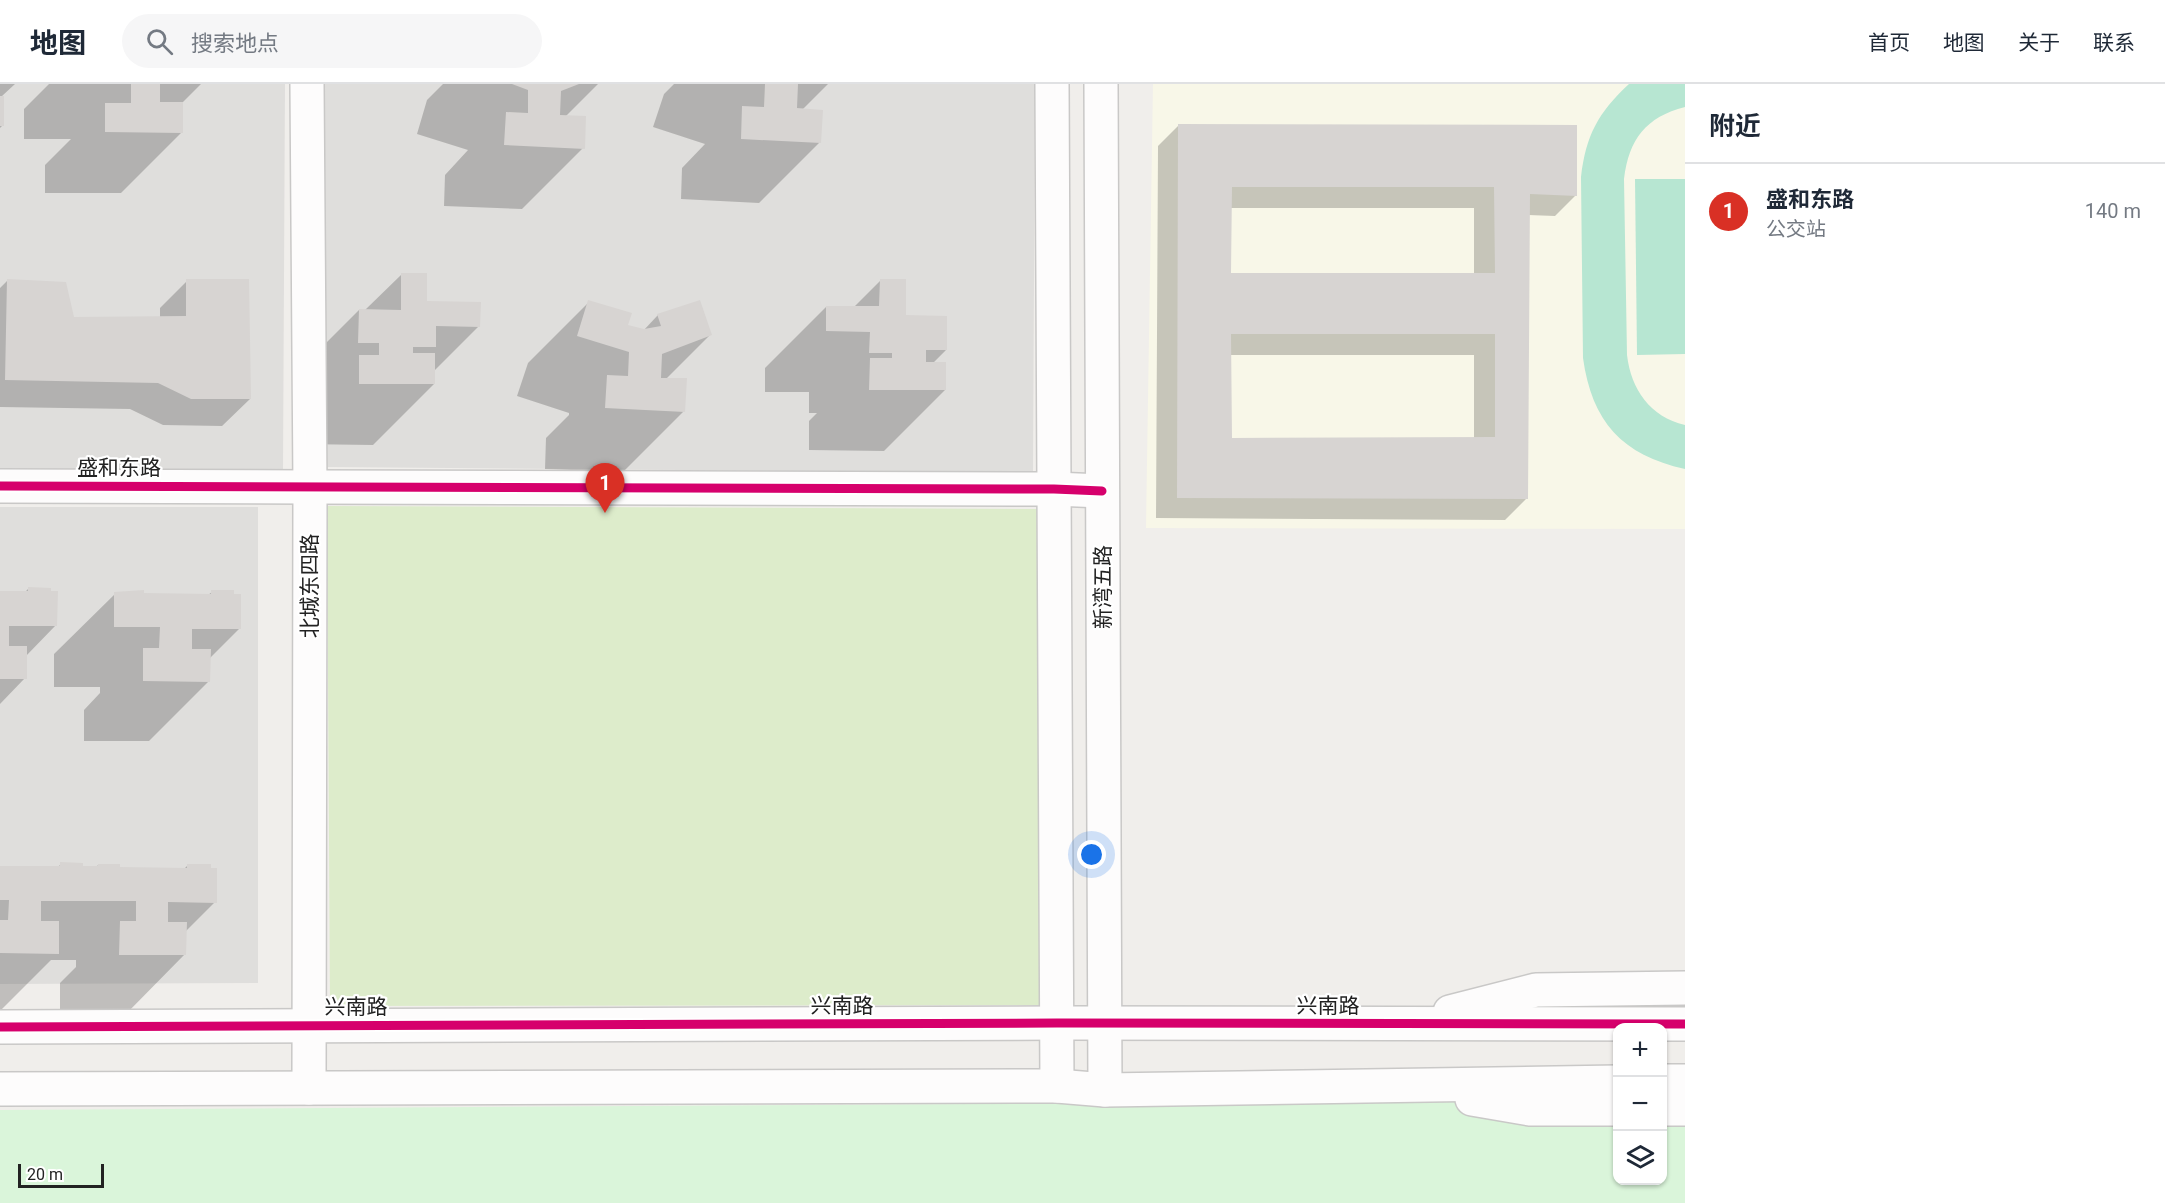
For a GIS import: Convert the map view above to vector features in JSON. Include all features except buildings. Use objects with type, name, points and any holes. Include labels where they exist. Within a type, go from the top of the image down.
[{"type":"street","name":"北城东四路","points":[[307,84],[310,487],[309,1088]]},
{"type":"street","points":[[1052,84],[1057,1086]]},
{"type":"street","name":"新湾五路","points":[[1101,84],[1105,1090]]},
{"type":"street","name":"盛和东路","points":[[0,486],[1102,491]]},
{"type":"street","points":[[1404,1024],[1536,990],[1685,988]]},
{"type":"street","name":"兴南路","points":[[0,1027],[1056,1023],[1685,1024]]},
{"type":"street","points":[[1667,1081],[1685,1081]]},
{"type":"street","points":[[0,1089],[1057,1086],[1105,1090],[1613,1082]]},
{"type":"street","points":[[1387,1086],[1530,1109],[1613,1109]]},
{"type":"street","points":[[1667,1109],[1685,1109]]},
{"type":"shaded area","points":[[0,84],[285,84],[283,471],[0,468]]},
{"type":"shaded area","points":[[324,84],[1035,84],[1033,473],[327,467]]},
{"type":"shaded area","points":[[1153,84],[1685,84],[1685,529],[1146,528]]},
{"type":"shaded area","points":[[0,507],[258,507],[258,983],[0,984]]},
{"type":"green space","points":[[1629,84],[1685,84],[1685,107],[1660,117],[1642,132],[1630,152],[1624,179],[1629,367],[1644,400],[1662,415],[1685,425],[1685,469],[1644,455],[1627,445],[1614,432],[1603,418],[1594,400],[1587,381],[1583,358],[1581,177],[1583,162],[1595,126],[1609,105]]},
{"type":"green space","points":[[1635,179],[1685,179],[1685,354],[1637,355]]},
{"type":"green space","points":[[327,506],[1044,509],[1045,1005],[330,1006]]},
{"type":"green space","points":[[1667,1099],[1685,1099],[1685,1203],[0,1203],[0,1110],[1613,1100],[1613,1185],[1667,1185]]},
{"type":"cycle path","points":[[0,486],[1102,491]]},
{"type":"cycle path","points":[[0,1027],[1057,1023],[1685,1024]]},
{"type":"place","name":"盛和东路","points":[[605,513]]}]
